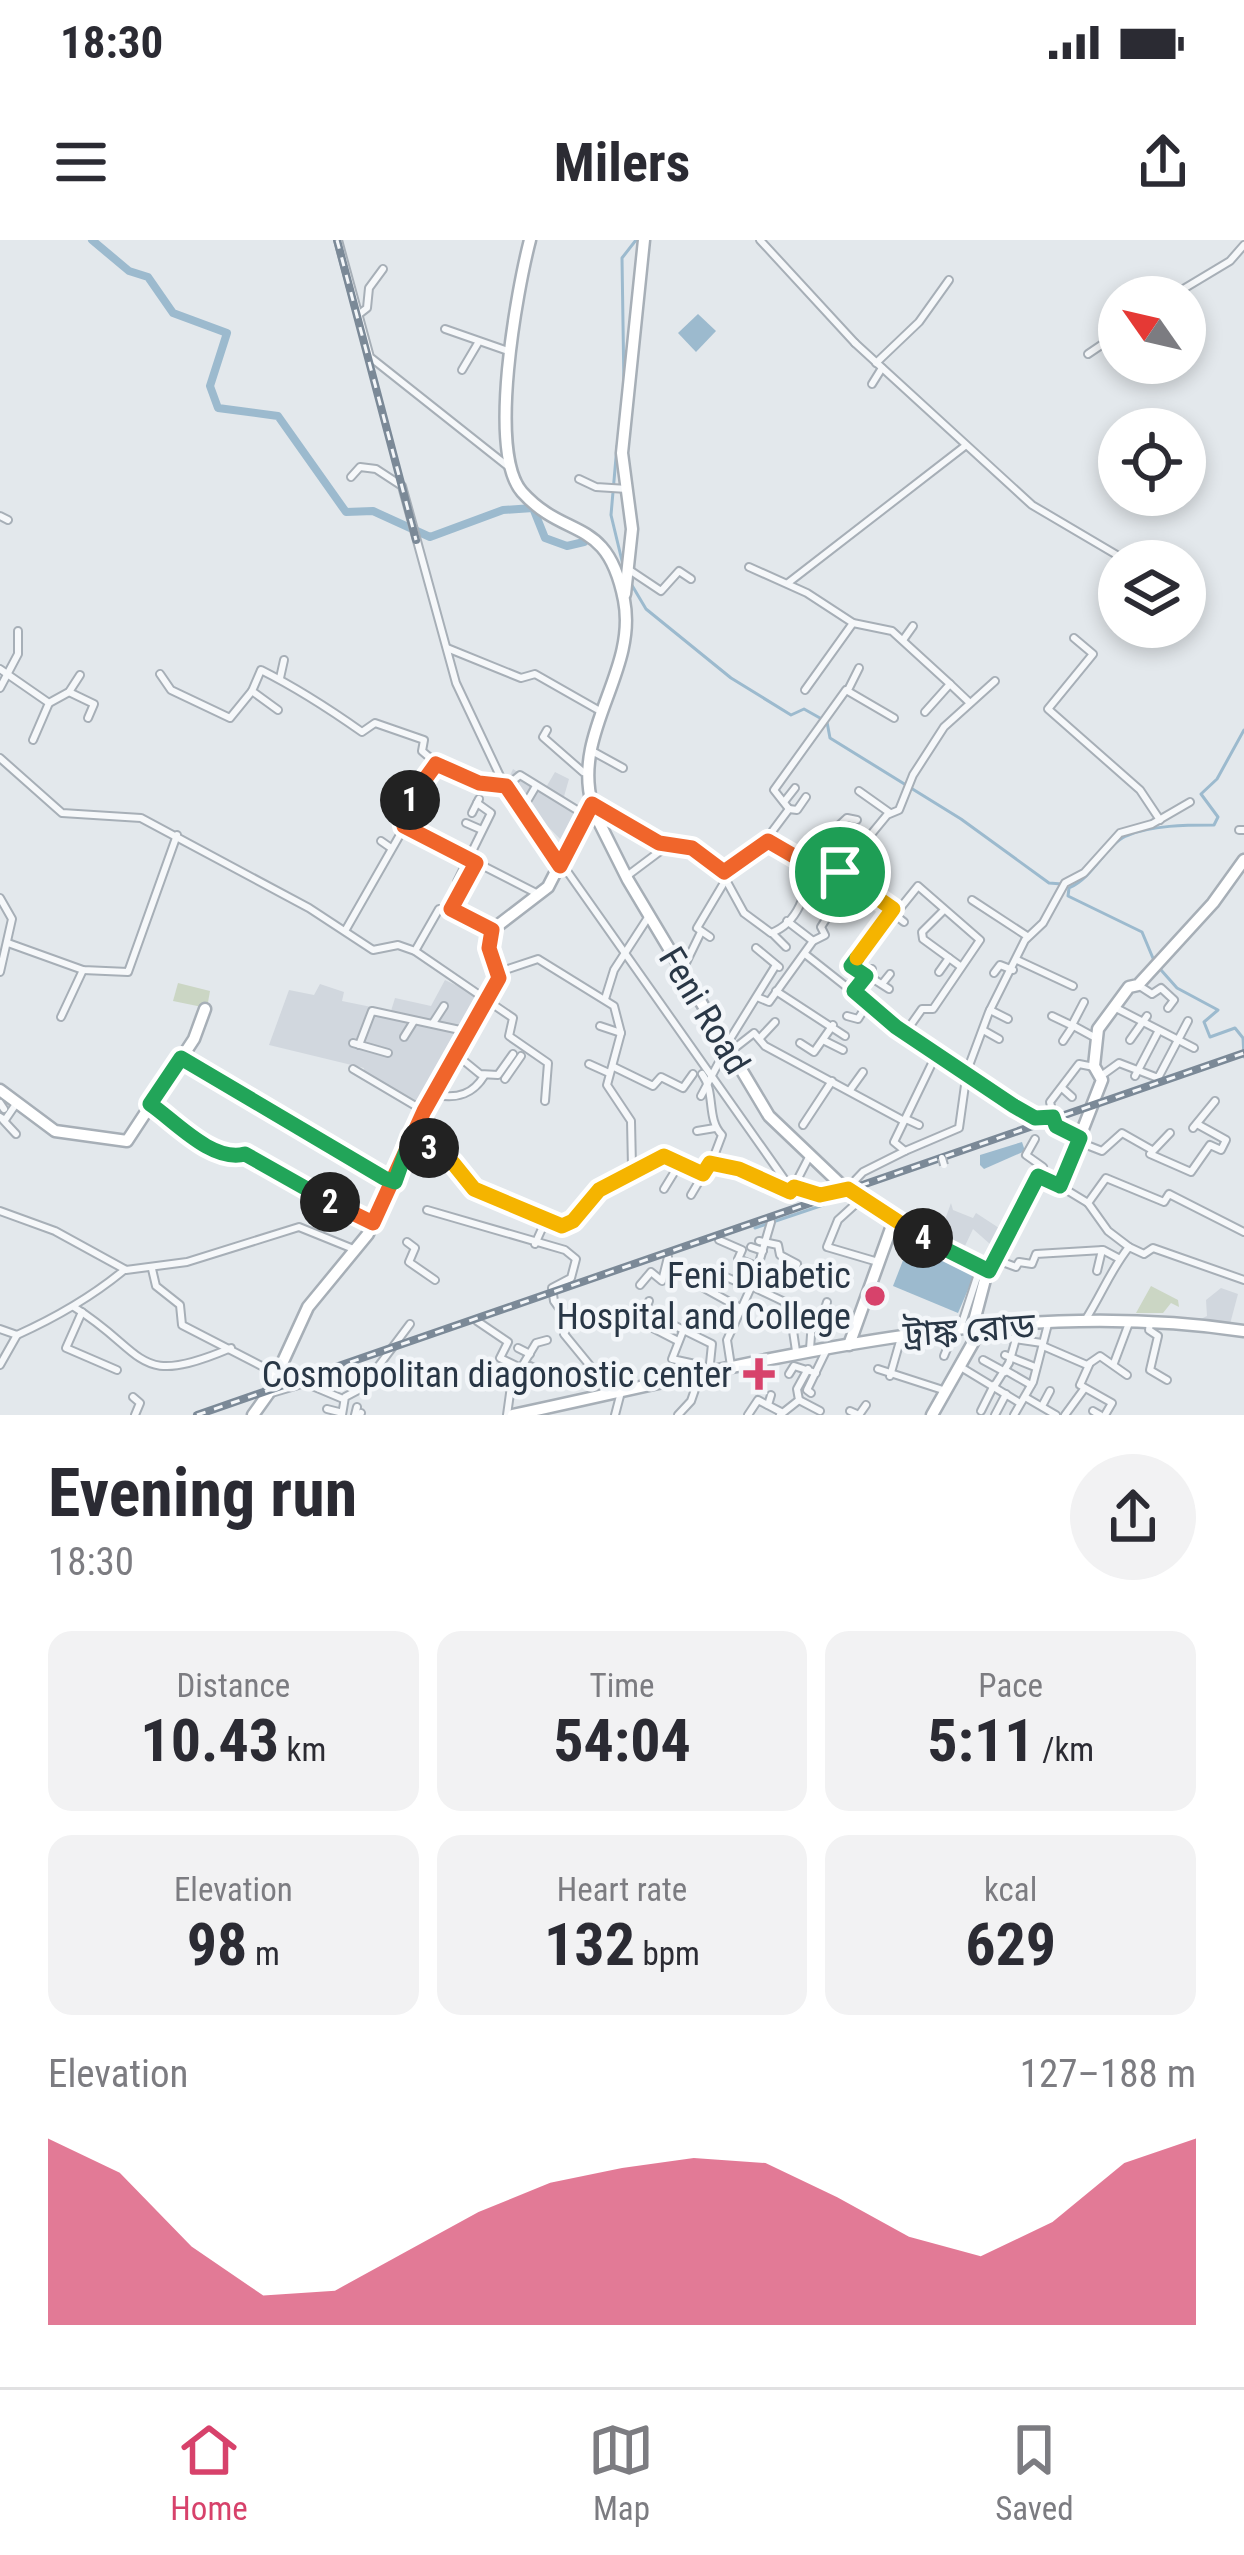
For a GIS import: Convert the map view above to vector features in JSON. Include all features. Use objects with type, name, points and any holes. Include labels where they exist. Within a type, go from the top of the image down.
[{"type":"main road","points":[[530,240],[510,316],[510,468],[523,492],[602,544],[624,602]]},
{"type":"main road","points":[[644,240],[622,447],[632,530],[615,675],[584,773],[591,808],[774,1118],[853,1193],[893,1221],[991,1270]]},
{"type":"main road","name":"Feni Road","points":[[624,602],[614,674],[584,772],[591,808],[649,916],[770,1116],[853,1193]]},
{"type":"main road","points":[[253,1415],[268,1394],[301,1318],[373,1223],[424,1111],[488,998],[499,972],[489,948],[492,930],[540,895],[591,808]]},
{"type":"main road","points":[[933,1415],[964,1370],[991,1270],[1038,1176],[1060,1186],[1080,1140],[1096,1070],[1094,1038],[1129,987],[1138,985],[1244,860]]},
{"type":"main road","points":[[4,1106],[61,1133],[126,1142],[181,1058],[205,1009]]},
{"type":"main road","points":[[150,1104],[202,1142],[232,1156],[245,1154],[348,1216],[373,1223]]},
{"type":"main road","points":[[849,1344],[893,1221]]},
{"type":"main road","name":"ট্রাঙ্ক রোড","points":[[510,1415],[544,1412],[731,1368],[806,1361],[849,1344],[974,1326],[1019,1331],[1048,1324],[1183,1321],[1244,1330]]},
{"type":"main road","name":"ট্রাঙ্ক রোড","points":[[806,1361],[849,1344],[974,1326],[1150,1322],[1244,1330]]},
{"type":"main road","points":[[949,1391],[974,1326]]},
{"type":"street","points":[[338,240],[371,358],[446,412],[510,468]]},
{"type":"street","points":[[760,240],[856,345],[1032,505],[1098,544]]},
{"type":"street","points":[[1205,276],[1230,261],[1244,245]]},
{"type":"street","points":[[358,315],[368,308],[369,288],[383,269]]},
{"type":"street","points":[[872,384],[879,365],[949,280]]},
{"type":"street","points":[[445,329],[508,351]]},
{"type":"street","points":[[462,370],[478,343]]},
{"type":"street","points":[[1088,354],[1098,347]]},
{"type":"street","points":[[788,583],[966,445]]},
{"type":"street","points":[[351,477],[361,467],[374,468],[402,486],[468,715],[506,786],[710,1080],[794,1187],[820,1195],[853,1193]]},
{"type":"street","points":[[579,479],[596,487],[628,489]]},
{"type":"street","points":[[749,567],[788,583],[853,623],[892,631],[970,703]]},
{"type":"street","points":[[628,569],[661,591],[679,571],[691,579]]},
{"type":"street","points":[[805,690],[853,623]]},
{"type":"street","points":[[903,640],[913,626]]},
{"type":"street","points":[[0,688],[4,671],[18,654],[18,632]]},
{"type":"street","points":[[1074,638],[1093,654],[1048,709],[1140,790],[1160,820]]},
{"type":"street","points":[[447,648],[521,678],[535,674],[600,711]]},
{"type":"street","points":[[280,678],[284,660]]},
{"type":"street","points":[[806,797],[797,810],[786,806],[774,790],[859,668]]},
{"type":"street","points":[[160,674],[171,689],[230,718],[252,691],[261,670],[362,732],[375,723],[423,739],[422,752],[436,764],[479,783],[506,786]]},
{"type":"street","points":[[4,671],[49,703]]},
{"type":"street","points":[[33,740],[49,703],[69,692],[80,675]]},
{"type":"street","points":[[840,872],[890,813],[899,810],[934,741],[995,681]]},
{"type":"street","points":[[926,712],[950,684]]},
{"type":"street","points":[[849,688],[894,718]]},
{"type":"street","points":[[252,691],[278,710]]},
{"type":"street","points":[[69,692],[94,704],[88,718]]},
{"type":"street","points":[[547,730],[543,737],[584,772]]},
{"type":"street","points":[[589,750],[623,769]]},
{"type":"street","points":[[0,758],[62,813],[140,818],[376,951],[394,944],[415,951],[513,1018],[510,1037],[548,1063],[545,1101]]},
{"type":"street","points":[[345,931],[404,826],[402,813],[436,764]]},
{"type":"street","points":[[515,779],[520,775],[670,844],[692,848],[728,873],[765,841],[795,788]]},
{"type":"street","points":[[526,803],[536,786]]},
{"type":"street","points":[[398,791],[410,800]]},
{"type":"street","points":[[859,791],[890,813]]},
{"type":"street","points":[[451,909],[491,812],[478,801],[472,813]]},
{"type":"street","points":[[878,1262],[827,1247],[862,1172],[956,1131],[967,1071],[990,1010],[1027,936],[1048,916],[1065,883],[1084,873],[1120,832],[1160,820],[1190,802]]},
{"type":"street","points":[[801,861],[847,818],[857,820]]},
{"type":"street","points":[[466,823],[482,830]]},
{"type":"street","points":[[404,826],[540,895]]},
{"type":"street","points":[[8,943],[83,970],[121,975],[130,968],[177,835]]},
{"type":"street","points":[[381,841],[391,848]]},
{"type":"street","points":[[765,841],[801,861],[806,871],[805,897],[773,934]]},
{"type":"street","points":[[627,876],[670,844]]},
{"type":"street","points":[[457,882],[473,861]]},
{"type":"street","points":[[806,871],[829,866],[895,910],[904,922]]},
{"type":"street","points":[[721,871],[744,914],[786,947]]},
{"type":"street","points":[[682,969],[706,935],[696,928],[725,881]]},
{"type":"street","points":[[890,974],[885,987],[851,966],[918,886],[930,892],[942,912],[980,940],[932,1010],[922,1009],[905,1033]]},
{"type":"street","points":[[0,898],[12,913],[0,972]]},
{"type":"street","points":[[972,900],[1027,936]]},
{"type":"street","points":[[757,997],[768,1003],[814,941],[826,935],[821,927],[837,902]]},
{"type":"street","points":[[415,951],[431,914],[451,909],[492,930]]},
{"type":"street","points":[[942,912],[922,932],[923,939],[961,966]]},
{"type":"street","points":[[605,999],[649,916]]},
{"type":"street","points":[[788,921],[814,941]]},
{"type":"street","points":[[701,1096],[778,966],[756,948]]},
{"type":"street","points":[[805,954],[905,1033],[1028,1114],[1053,1117]]},
{"type":"street","points":[[939,972],[949,958]]},
{"type":"street","points":[[499,972],[538,959],[617,1010],[621,1033],[608,1088],[632,1121],[628,1172]]},
{"type":"street","points":[[1017,960],[1073,986]]},
{"type":"street","points":[[994,974],[999,965],[1013,970]]},
{"type":"street","points":[[61,1017],[83,970]]},
{"type":"street","points":[[854,991],[868,973]]},
{"type":"street","points":[[1138,985],[1152,994],[1161,988],[1174,1000],[1168,1008]]},
{"type":"street","points":[[776,991],[845,1036]]},
{"type":"street","points":[[847,1016],[858,1019],[869,1002]]},
{"type":"street","points":[[1064,1041],[1084,1002]]},
{"type":"street","points":[[433,1023],[444,1006]]},
{"type":"street","points":[[1114,1006],[1194,1048]]},
{"type":"street","points":[[990,1010],[1008,1019]]},
{"type":"street","points":[[388,1053],[356,1044],[370,1011],[460,1030]]},
{"type":"street","points":[[1052,1016],[1094,1038]]},
{"type":"street","points":[[1130,1040],[1147,1016]]},
{"type":"street","points":[[1188,1021],[1158,1078],[1119,1064],[1096,1070],[1079,1064],[1050,1102],[1056,1126],[1102,1151],[1122,1133],[1191,1172],[1210,1145],[1221,1150],[1226,1140],[1195,1126],[1215,1101]]},
{"type":"street","points":[[404,1037],[414,1022]]},
{"type":"street","points":[[760,1038],[775,1022]]},
{"type":"street","points":[[800,1043],[814,1052],[833,1025]]},
{"type":"street","points":[[600,1026],[621,1033]]},
{"type":"street","points":[[983,1030],[999,1039]]},
{"type":"street","points":[[1136,1072],[1158,1032]]},
{"type":"street","points":[[728,1047],[751,1033],[765,1046],[919,1125]]},
{"type":"street","points":[[823,1040],[842,1050]]},
{"type":"street","points":[[904,1151],[893,1143],[920,1078],[937,1053]]},
{"type":"street","points":[[455,1054],[484,1076],[501,1077],[517,1088]]},
{"type":"street","points":[[501,1077],[517,1055]]},
{"type":"street","points":[[181,1058],[332,1151],[395,1182]]},
{"type":"street","points":[[589,1064],[653,1086],[661,1077],[683,1088],[698,1074],[710,1080]]},
{"type":"street","points":[[947,1076],[953,1064]]},
{"type":"street","points":[[353,1069],[424,1111]]},
{"type":"street","points":[[850,1090],[863,1072]]},
{"type":"street","points":[[437,1095],[453,1098],[473,1091],[484,1076]]},
{"type":"street","points":[[691,1195],[722,1135],[715,1128],[710,1080]]},
{"type":"street","points":[[803,1125],[832,1081]]},
{"type":"street","points":[[1062,1088],[1072,1096]]},
{"type":"street","points":[[1028,1114],[1034,1104]]},
{"type":"street","points":[[4,1106],[16,1134]]},
{"type":"street","points":[[697,1131],[715,1128]]},
{"type":"street","points":[[1152,1150],[1170,1133]]},
{"type":"street","points":[[411,1137],[448,1158],[474,1189],[545,1222],[569,1223],[599,1190],[663,1156],[703,1174]]},
{"type":"street","points":[[1035,1139],[1026,1155],[1042,1168],[1038,1176]]},
{"type":"street","points":[[711,1164],[739,1169],[790,1192],[809,1156]]},
{"type":"street","points":[[664,1189],[680,1163]]},
{"type":"street","points":[[1088,1203],[1106,1178],[1164,1202],[1169,1194],[1182,1198],[1244,1232]]},
{"type":"street","points":[[1060,1186],[1088,1203],[1108,1232],[1144,1254],[1159,1249],[1244,1280]]},
{"type":"street","points":[[427,1210],[563,1249],[576,1259],[571,1278],[551,1289],[562,1317],[570,1323],[564,1334],[605,1384],[602,1396]]},
{"type":"street","points":[[0,1211],[55,1231],[126,1270],[152,1269],[299,1227],[351,1248]]},
{"type":"street","points":[[535,1244],[545,1222]]},
{"type":"street","points":[[759,1243],[771,1222]]},
{"type":"street","points":[[1097,1271],[1108,1232]]},
{"type":"street","points":[[906,1239],[978,1270],[974,1326],[944,1356]]},
{"type":"street","points":[[719,1240],[742,1250],[738,1259],[756,1266]]},
{"type":"street","points":[[407,1242],[415,1248],[409,1262],[435,1280]]},
{"type":"street","points":[[731,1368],[726,1343],[764,1252],[759,1243]]},
{"type":"street","points":[[759,1243],[778,1246],[780,1256],[797,1264],[795,1268]]},
{"type":"street","points":[[1083,1324],[1129,1246]]},
{"type":"street","points":[[991,1270],[1016,1267],[1019,1262],[1031,1264],[1034,1255],[1101,1250],[1118,1258]]},
{"type":"street","points":[[640,1285],[651,1272],[662,1281],[668,1257]]},
{"type":"street","points":[[152,1269],[155,1286],[180,1305],[181,1324],[277,1374]]},
{"type":"street","points":[[0,1365],[17,1335],[74,1307],[126,1270]]},
{"type":"street","points":[[724,1276],[789,1304],[806,1361],[807,1390],[812,1393]]},
{"type":"street","points":[[704,1288],[742,1309]]},
{"type":"street","points":[[650,1301],[645,1311],[712,1344],[691,1401],[678,1415]]},
{"type":"street","points":[[799,1400],[797,1389],[812,1321],[820,1321],[826,1302]]},
{"type":"street","points":[[74,1307],[150,1364],[178,1369],[230,1349]]},
{"type":"street","points":[[82,1312],[66,1348],[117,1370]]},
{"type":"street","points":[[477,1321],[508,1342],[500,1358],[524,1369]]},
{"type":"street","points":[[1150,1322],[1149,1330],[1159,1336],[1150,1370],[1167,1380]]},
{"type":"street","points":[[1114,1363],[1129,1323]]},
{"type":"street","points":[[326,1409],[341,1414],[344,1399],[362,1388],[410,1324]]},
{"type":"street","points":[[1014,1415],[1031,1385],[1048,1324]]},
{"type":"street","points":[[647,1325],[678,1342]]},
{"type":"street","points":[[0,1329],[17,1335]]},
{"type":"street","points":[[683,1331],[672,1358],[695,1364],[701,1375]]},
{"type":"street","points":[[981,1411],[1005,1371],[1019,1331],[1042,1347],[1089,1365]]},
{"type":"street","points":[[891,1352],[898,1334]]},
{"type":"street","points":[[890,1376],[898,1334]]},
{"type":"street","points":[[510,1415],[512,1379],[520,1382],[537,1342],[547,1340]]},
{"type":"street","points":[[518,1348],[530,1354]]},
{"type":"street","points":[[789,1374],[827,1349]]},
{"type":"street","points":[[1098,1414],[1112,1403],[1080,1385],[1089,1365],[1099,1356],[1127,1375]]},
{"type":"street","points":[[1008,1357],[1035,1367]]},
{"type":"street","points":[[983,1360],[1031,1385]]},
{"type":"street","points":[[1020,1372],[1025,1363]]},
{"type":"street","points":[[524,1369],[530,1366],[558,1380],[562,1375]]},
{"type":"street","points":[[878,1370],[949,1391]]},
{"type":"street","points":[[964,1370],[1006,1394],[1060,1415],[1084,1388]]},
{"type":"street","points":[[268,1394],[325,1381],[344,1399]]},
{"type":"street","points":[[1042,1406],[1050,1391]]},
{"type":"street","points":[[614,1415],[622,1392]]},
{"type":"street","points":[[995,1415],[1006,1394]]},
{"type":"street","points":[[768,1405],[771,1395]]},
{"type":"street","points":[[133,1396],[140,1403],[136,1415]]},
{"type":"street","points":[[748,1415],[758,1400],[780,1414],[799,1400]]},
{"type":"street","points":[[799,1400],[820,1411]]},
{"type":"street","points":[[850,1411],[866,1410]]},
{"type":"shaded area","points":[[513,769],[545,789],[555,772],[569,779],[563,800],[583,813],[567,846],[506,784]]},
{"type":"shaded area","points":[[445,980],[485,999],[423,1110],[363,1075],[364,1068],[269,1045],[289,990],[314,995],[320,984],[344,992],[342,1001],[391,1011],[395,998],[431,1006]]},
{"type":"shaded area","points":[[951,1203],[953,1210],[973,1218],[976,1213],[999,1228],[990,1244],[973,1229],[963,1250],[937,1242]]},
{"type":"shaded area","points":[[1221,1288],[1238,1294],[1230,1324],[1199,1320],[1207,1316],[1206,1300]]},
{"type":"green space","points":[[178,983],[210,991],[207,1008],[173,1001]]},
{"type":"green space","points":[[1151,1286],[1178,1300],[1179,1307],[1171,1303],[1163,1313],[1136,1313]]},
{"type":"water","points":[[698,314],[716,331],[696,352],[678,333]]},
{"type":"water","points":[[1022,1142],[1025,1151],[984,1169],[980,1165],[980,1155]]},
{"type":"water","points":[[909,1245],[976,1271],[958,1313],[893,1286]]},
{"type":"waterway","points":[[92,240],[129,271],[148,277],[173,313],[227,333],[210,386],[218,408],[278,416],[346,512],[373,511],[430,537],[503,510],[533,508],[545,538],[567,546],[584,542]]},
{"type":"waterway","points":[[624,389],[622,258],[636,240]]},
{"type":"waterway","points":[[617,446],[611,515],[623,565]]},
{"type":"waterway","points":[[630,582],[646,609],[731,678],[791,715],[804,709],[827,722],[830,738],[961,819],[1049,883],[1062,884]]},
{"type":"waterway","points":[[1155,963],[1142,932],[1068,896],[1069,888],[1126,836],[1158,828],[1214,825],[1218,817],[1201,794],[1217,779],[1244,730]]},
{"type":"waterway","points":[[1161,970],[1177,988],[1218,1010],[1204,1022],[1210,1037],[1235,1028],[1243,1038],[1244,1057]]},
{"type":"waterway","points":[[755,1228],[847,1197]]},
{"type":"railway","points":[[337,240],[416,540]]},
{"type":"railway","points":[[197,1415],[1244,1053]]},
{"type":"place","name":"Feni Diabetic Hospital and College","points":[[875,1296]]},
{"type":"place","name":"Cosmopolitan diagonostic center","points":[[759,1374]]},
{"type":"route","points":[[840,872],[829,866],[806,871],[799,859],[768,841],[724,872],[692,848],[659,843],[592,804],[560,866],[506,786],[479,783],[436,764],[402,813],[404,826],[476,863],[451,909],[492,930],[489,948],[500,974],[424,1111],[405,1149],[400,1161],[395,1182],[393,1188],[373,1223],[348,1216],[245,1154],[235,1157],[202,1142],[150,1104],[181,1058],[384,1178],[395,1182],[398,1171],[400,1161],[411,1137],[418,1143],[448,1158],[474,1189],[557,1225],[573,1221],[599,1190],[663,1156],[703,1174],[710,1163],[738,1169],[790,1192],[794,1187],[820,1195],[848,1189],[893,1222],[984,1264],[989,1271],[1038,1176],[1060,1186],[1080,1138],[1056,1126],[1053,1117],[1035,1118],[1014,1106],[896,1027],[854,991],[866,976],[851,966],[893,909],[840,872]]}]
